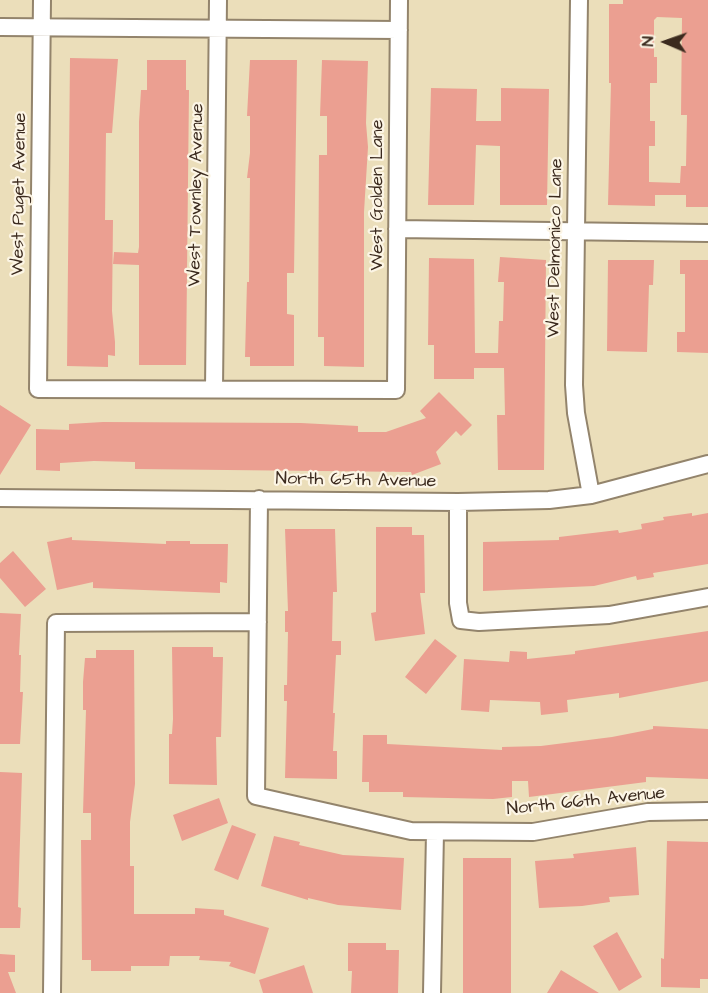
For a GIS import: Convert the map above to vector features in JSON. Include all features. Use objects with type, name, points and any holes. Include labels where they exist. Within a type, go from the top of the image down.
[{"type":"street","name":"West Puget Avenue","points":[[42,0],[38,389],[214,389]]},
{"type":"street","name":"West Townley Avenue","points":[[214,389],[218,0]]},
{"type":"street","name":"West Golden Lane","points":[[214,389],[396,390],[399,0]]},
{"type":"street","name":"West Delmonico Lane","points":[[579,0],[574,395],[591,495]]},
{"type":"street","points":[[0,27],[399,30]]},
{"type":"street","points":[[397,229],[708,233]]},
{"type":"street","name":"North 65th Avenue","points":[[0,498],[459,502],[549,500],[591,495],[708,464]]},
{"type":"street","points":[[52,993],[56,622],[258,622],[259,499]]},
{"type":"street","points":[[459,502],[458,603],[461,620],[478,622],[609,615],[708,597]]},
{"type":"street","name":"North 66th Avenue","points":[[258,622],[256,796],[411,831],[435,832],[532,832],[648,812],[708,811]]},
{"type":"street","points":[[432,993],[435,832]]},
{"type":"building","points":[[623,0],[708,0],[708,207],[686,207],[686,195],[655,195],[655,206],[608,205],[611,83],[609,83],[609,4],[623,4]],"holes":[[[657,17],[682,18],[681,115],[687,115],[686,166],[681,166],[680,183],[649,182],[649,146],[655,146],[655,121],[650,121],[650,83],[657,83],[654,20]]]},
{"type":"building","points":[[70,58],[118,59],[112,133],[106,133],[105,220],[113,220],[112,311],[115,342],[115,356],[108,355],[108,367],[67,366]]},
{"type":"building","points":[[147,60],[186,60],[186,90],[189,90],[186,365],[139,365],[139,265],[113,264],[114,252],[138,253],[139,247],[139,122],[141,90],[147,90]]},
{"type":"building","points":[[250,60],[297,60],[294,273],[287,273],[287,314],[294,315],[294,366],[250,366],[250,357],[245,357],[247,282],[249,282],[250,178],[247,178],[250,116],[247,116]]},
{"type":"building","points":[[322,60],[368,61],[366,123],[368,147],[364,212],[364,367],[324,366],[324,337],[318,337],[319,155],[327,155],[327,116],[320,116]]},
{"type":"building","points":[[431,88],[477,89],[476,121],[501,121],[501,88],[549,89],[547,205],[500,205],[500,146],[476,145],[474,205],[428,205]]},
{"type":"building","points":[[500,257],[546,260],[544,470],[498,470],[497,415],[505,415],[504,368],[474,368],[474,379],[434,379],[434,345],[428,345],[429,258],[474,259],[475,353],[498,353],[499,321],[503,321],[504,282],[498,282]]},
{"type":"building","points":[[608,260],[654,260],[653,285],[649,285],[647,352],[607,351]]},
{"type":"building","points":[[680,260],[708,260],[708,353],[677,352],[677,332],[685,332],[685,274],[680,274]]},
{"type":"building","points":[[439,392],[472,425],[461,436],[456,431],[436,452],[441,464],[412,475],[411,472],[135,469],[135,462],[94,461],[60,463],[60,471],[36,470],[36,429],[69,430],[69,424],[103,422],[301,423],[358,426],[358,432],[386,432],[426,418],[420,411]]},
{"type":"building","points":[[0,405],[31,425],[0,475]]},
{"type":"building","points":[[692,513],[692,516],[708,513],[708,564],[653,573],[654,577],[637,580],[636,576],[594,586],[483,591],[483,542],[559,540],[559,537],[618,530],[619,533],[642,529],[641,524],[664,520],[663,517]]},
{"type":"building","points":[[376,527],[412,527],[412,535],[424,535],[425,593],[420,593],[425,634],[375,641],[371,613],[376,612]]},
{"type":"building","points":[[285,529],[335,529],[337,592],[333,592],[332,641],[341,641],[341,655],[336,655],[333,713],[335,713],[333,751],[337,751],[337,779],[285,778],[287,701],[284,701],[284,685],[287,685],[288,632],[285,632],[285,611],[288,611]]},
{"type":"building","points":[[72,537],[72,540],[166,544],[166,541],[190,541],[190,544],[228,544],[227,583],[220,582],[220,593],[93,588],[93,582],[57,590],[47,542]]},
{"type":"building","points":[[13,551],[46,589],[25,607],[0,578],[0,563]]},
{"type":"building","points":[[0,613],[21,614],[19,655],[21,655],[20,692],[23,692],[20,744],[0,744]]},
{"type":"building","points":[[708,631],[708,681],[619,698],[619,693],[567,700],[568,712],[541,715],[540,702],[490,700],[489,712],[461,710],[464,659],[509,662],[510,651],[527,652],[527,659],[575,654],[575,651]]},
{"type":"building","points":[[435,639],[457,656],[426,694],[405,677]]},
{"type":"building","points":[[172,647],[213,647],[213,657],[223,657],[221,737],[216,737],[217,785],[169,784],[169,734],[172,734],[173,719]]},
{"type":"building","points":[[96,650],[134,650],[135,784],[130,822],[130,866],[134,866],[134,914],[195,914],[195,908],[224,910],[224,915],[269,928],[255,974],[229,966],[231,962],[199,960],[200,956],[170,956],[169,966],[131,966],[131,971],[91,971],[91,960],[82,960],[81,840],[91,840],[91,813],[83,813],[86,710],[83,710],[83,682],[85,658],[96,658]]},
{"type":"building","points":[[653,726],[708,729],[708,779],[646,777],[646,782],[529,797],[528,781],[512,781],[512,797],[493,799],[403,797],[403,792],[369,792],[369,782],[362,782],[363,735],[387,735],[387,744],[502,750],[502,747],[541,746],[612,737],[653,729]]},
{"type":"building","points":[[0,772],[22,773],[18,907],[21,908],[20,928],[0,928]]},
{"type":"building","points":[[219,798],[228,823],[182,841],[173,815]]},
{"type":"building","points":[[232,825],[256,834],[238,880],[214,870]]},
{"type":"building","points":[[274,836],[300,842],[299,845],[343,855],[404,858],[401,910],[338,905],[308,898],[308,900],[261,886]]},
{"type":"building","points":[[667,841],[708,842],[708,979],[700,979],[700,988],[661,987],[661,958],[664,959]]},
{"type":"building","points":[[636,847],[639,895],[609,897],[610,902],[582,906],[539,908],[535,861],[574,858],[573,854]]},
{"type":"building","points":[[463,858],[511,858],[511,993],[463,993]]},
{"type":"building","points":[[617,932],[642,977],[619,991],[593,946]]},
{"type":"building","points":[[348,943],[386,943],[386,950],[399,950],[398,993],[351,993],[352,971],[348,971]]},
{"type":"building","points":[[0,954],[15,955],[15,972],[8,972],[16,993],[0,993]]},
{"type":"building","points":[[304,965],[313,993],[263,993],[259,980]]},
{"type":"building","points":[[561,970],[599,993],[547,993]]}]
